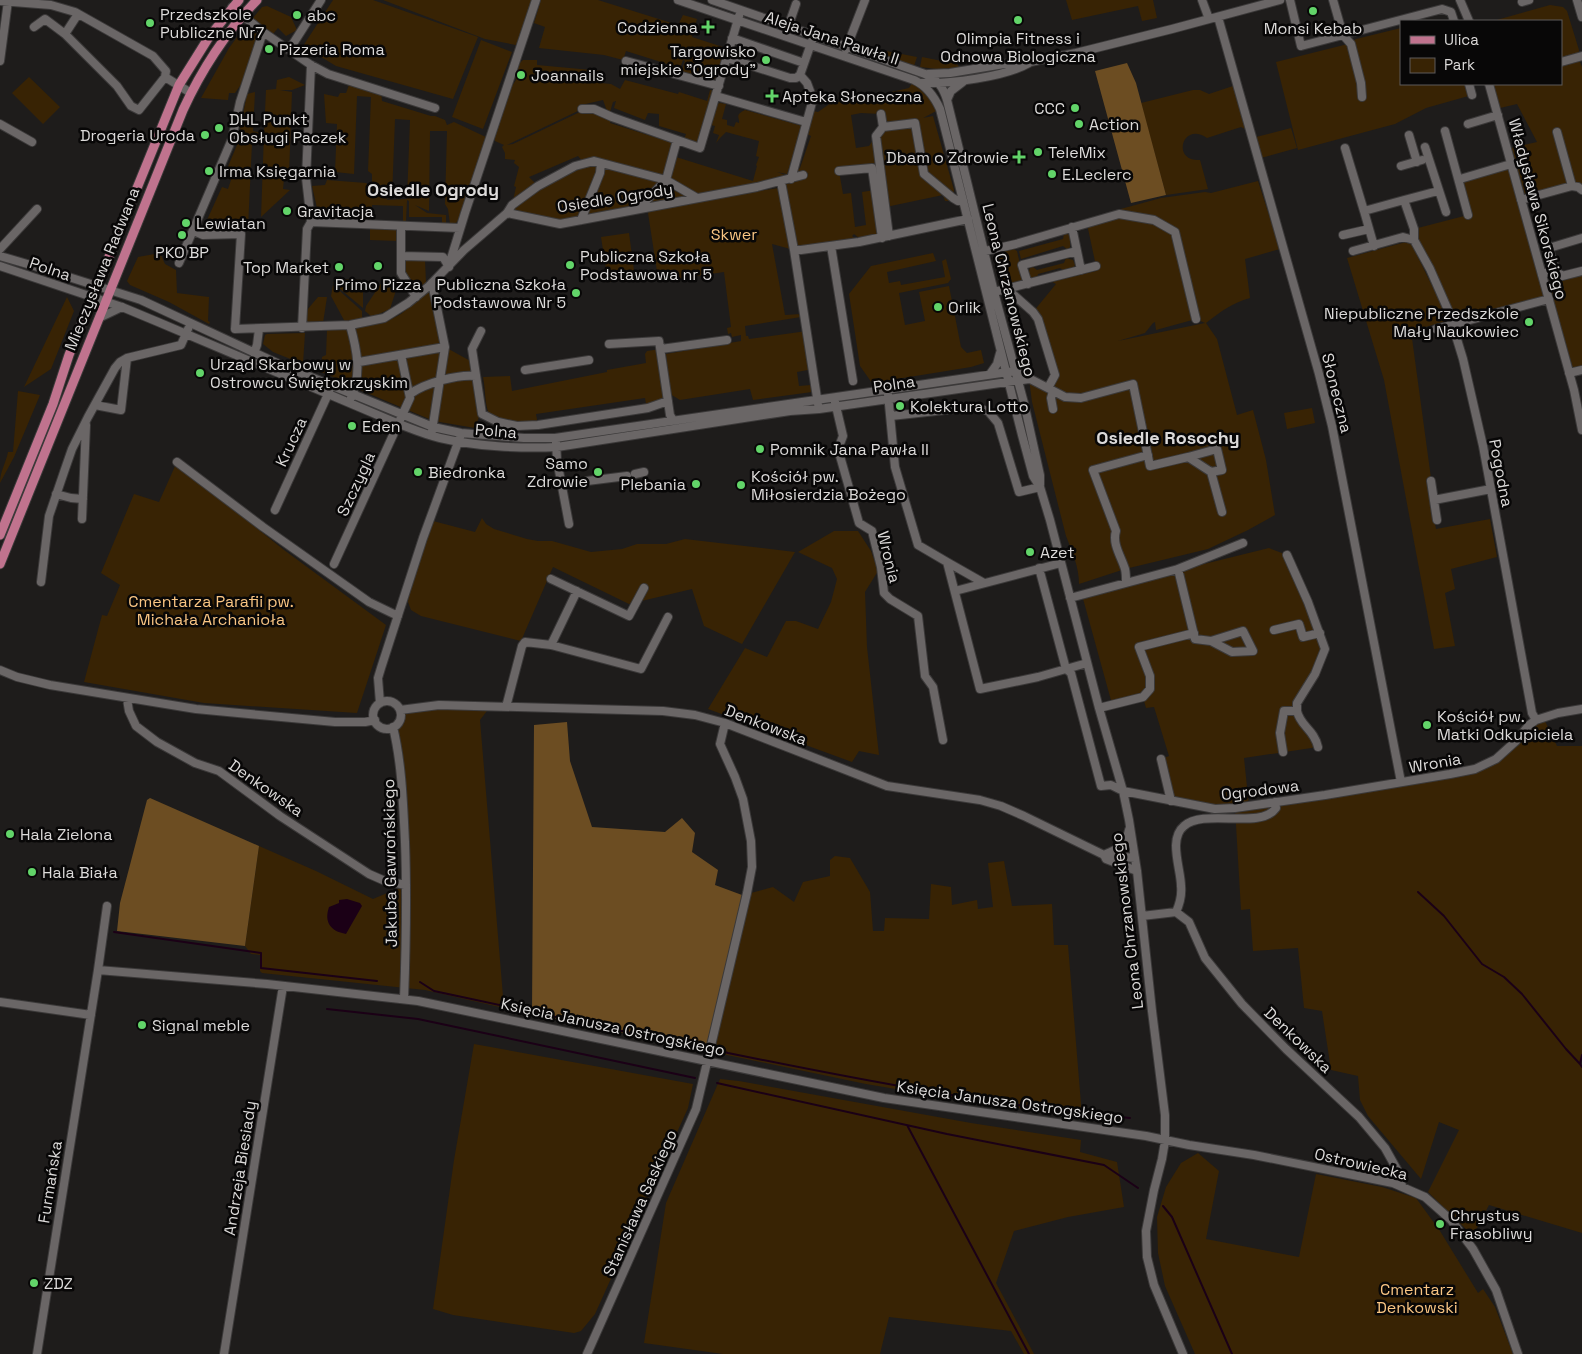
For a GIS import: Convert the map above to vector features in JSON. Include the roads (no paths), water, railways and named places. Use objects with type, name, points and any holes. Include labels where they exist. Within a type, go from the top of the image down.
[{"type":"main road","name":"Mieczysława Radwana","points":[[0,564],[191,93],[217,48],[242,15],[257,0]]},
{"type":"main road","name":"Mieczysława Radwana","points":[[0,535],[53,404],[69,355],[179,85],[208,37],[235,4]]},
{"type":"street","points":[[289,50],[321,0]]},
{"type":"street","points":[[449,267],[460,228],[536,0]]},
{"type":"street","name":"Aleja Jana Pawła II","points":[[678,0],[687,1],[921,83],[940,84]]},
{"type":"street","name":"Aleja Jana Pawła II","points":[[712,0],[925,74],[934,78],[940,84]]},
{"type":"street","points":[[844,55],[865,0]]},
{"type":"street","points":[[1202,0],[1209,19]]},
{"type":"street","points":[[925,74],[950,73],[1016,62],[1030,62],[1110,45],[1218,18],[1280,0]]},
{"type":"street","points":[[1290,0],[1301,46],[1400,20]]},
{"type":"street","points":[[1333,0],[1343,35],[1351,44],[1361,83],[1362,97]]},
{"type":"street","points":[[1460,0],[1469,20]]},
{"type":"street","points":[[1577,0],[1582,17]]},
{"type":"street","points":[[0,60],[4,1],[24,1],[51,5],[78,14],[153,56],[166,71],[165,77],[139,110],[131,106],[117,86],[64,34],[45,19],[34,27]]},
{"type":"street","points":[[235,4],[242,15],[263,32],[311,65],[328,74],[435,108]]},
{"type":"street","points":[[784,36],[796,4]]},
{"type":"street","points":[[1400,20],[1442,9],[1451,12],[1454,20]]},
{"type":"street","points":[[582,108],[594,109],[700,148],[741,10]]},
{"type":"street","points":[[64,34],[78,14]]},
{"type":"street","name":"Słoneczna","points":[[1218,18],[1332,426],[1401,782]]},
{"type":"street","points":[[179,263],[194,232],[232,139],[240,102],[263,32]]},
{"type":"street","points":[[727,58],[790,78],[796,78],[800,74],[814,35]]},
{"type":"street","points":[[732,38],[804,63]]},
{"type":"street","points":[[1562,62],[1582,56]]},
{"type":"street","points":[[626,61],[719,86]]},
{"type":"street","points":[[940,84],[1017,70],[1030,62]]},
{"type":"street","points":[[302,328],[307,229],[311,222],[306,178],[311,65]]},
{"type":"street","points":[[935,98],[940,84],[950,73]]},
{"type":"street","points":[[791,179],[813,99],[807,83],[800,74]]},
{"type":"street","points":[[165,77],[191,93]]},
{"type":"street","points":[[947,100],[950,91],[965,80]]},
{"type":"street","name":"Aleja Jana Pawła II","points":[[921,83],[935,98],[940,109]]},
{"type":"street","name":"Leona Chrzanowskiego","points":[[940,84],[947,100],[980,252],[985,294],[1000,353],[1034,476],[1040,487],[1123,791],[1130,826],[1164,1099],[1165,1141],[1147,1220],[1147,1257],[1154,1285],[1183,1354]]},
{"type":"street","points":[[1469,85],[1472,95]]},
{"type":"street","name":"Władysława Sikorskiego","points":[[1489,85],[1569,373],[1582,430]]},
{"type":"street","points":[[716,96],[806,122]]},
{"type":"street","name":"Leona Chrzanowskiego","points":[[940,109],[968,219],[994,292],[1018,380],[1040,475],[1040,487]]},
{"type":"street","points":[[881,114],[882,127],[876,136],[885,237]]},
{"type":"street","points":[[1468,124],[1498,115]]},
{"type":"street","points":[[882,127],[915,123],[924,174],[953,198],[958,201],[963,200]]},
{"type":"street","points":[[0,124],[32,142]]},
{"type":"street","points":[[1445,130],[1460,179],[1468,215]]},
{"type":"street","points":[[1557,132],[1572,186]]},
{"type":"street","points":[[1409,135],[1417,162]]},
{"type":"street","points":[[644,208],[643,204],[666,180],[678,140]]},
{"type":"street","points":[[1425,147],[1446,212]]},
{"type":"street","points":[[1344,148],[1374,246]]},
{"type":"street","points":[[1402,166],[1429,159]]},
{"type":"street","name":"Osiedle Ogrody","points":[[194,232],[203,235],[241,234],[235,329],[350,325],[384,318],[399,310],[432,283],[464,250],[507,213],[512,205],[538,186],[575,166],[594,161],[666,180],[698,198]]},
{"type":"street","points":[[581,220],[600,173],[601,163]]},
{"type":"street","points":[[1460,179],[1511,164]]},
{"type":"street","points":[[839,171],[872,168],[885,237]]},
{"type":"street","name":"Osiedle Ogrody","points":[[507,213],[560,224],[781,182],[803,175]]},
{"type":"street","points":[[781,182],[794,250],[819,409]]},
{"type":"street","points":[[1521,200],[1572,186],[1582,190]]},
{"type":"street","points":[[1364,211],[1438,190]]},
{"type":"street","name":"Pogodna","points":[[1404,200],[1414,229],[1414,240],[1430,269],[1454,325],[1478,421],[1530,704],[1539,718]]},
{"type":"street","points":[[0,249],[37,209]]},
{"type":"street","points":[[980,252],[1016,244],[1119,214],[1154,220],[1175,232],[1196,319]]},
{"type":"street","points":[[794,250],[885,237],[968,219]]},
{"type":"street","points":[[311,222],[460,228]]},
{"type":"street","points":[[401,226],[401,273],[416,297]]},
{"type":"street","points":[[1072,227],[1081,270]]},
{"type":"street","points":[[1343,235],[1369,229]]},
{"type":"street","points":[[1543,230],[1554,265],[1553,269]]},
{"type":"street","points":[[1353,251],[1403,237],[1414,240]]},
{"type":"street","points":[[1549,248],[1582,238]]},
{"type":"street","points":[[831,246],[853,381]]},
{"type":"street","points":[[1028,284],[1022,265],[1077,251]]},
{"type":"street","name":"Polna","points":[[0,256],[140,300],[332,386],[433,427],[461,433],[524,438],[555,438],[818,400],[835,402],[889,399],[1018,380]]},
{"type":"street","points":[[401,256],[444,257],[449,267]]},
{"type":"street","name":"Polna","points":[[0,266],[122,307],[328,395],[430,436],[491,445],[556,447],[819,409],[835,402],[888,390],[1015,371]]},
{"type":"street","points":[[985,294],[1096,266]]},
{"type":"street","points":[[1542,275],[1553,269]]},
{"type":"street","points":[[1553,269],[1562,276],[1582,271]]},
{"type":"street","points":[[430,436],[445,347],[432,283]]},
{"type":"street","points":[[1007,289],[1033,312],[1038,319],[1055,375],[1050,389],[1053,409]]},
{"type":"street","points":[[1436,329],[1549,300]]},
{"type":"street","points":[[99,318],[122,307]]},
{"type":"street","points":[[41,582],[49,516],[56,494],[72,449],[115,368],[127,358],[181,345],[190,324]]},
{"type":"street","points":[[349,403],[356,384],[358,362],[350,325]]},
{"type":"street","points":[[254,352],[259,329]]},
{"type":"street","points":[[481,331],[472,350],[482,414],[498,422],[525,426],[648,408],[668,401]]},
{"type":"street","points":[[661,349],[727,340]]},
{"type":"street","points":[[609,344],[659,341],[670,414],[674,420]]},
{"type":"street","points":[[358,362],[445,347]]},
{"type":"street","points":[[990,374],[997,364],[1000,353]]},
{"type":"street","points":[[401,355],[410,394],[403,415]]},
{"type":"street","points":[[94,406],[120,410],[127,358]]},
{"type":"street","points":[[525,370],[589,360]]},
{"type":"street","points":[[1569,373],[1582,370]]},
{"type":"street","points":[[1015,371],[1065,397],[1081,398],[1133,384],[1150,466],[1217,449],[1222,470],[1211,472]]},
{"type":"street","points":[[410,394],[415,390],[440,381],[468,375],[476,376]]},
{"type":"street","points":[[1018,380],[1029,379]]},
{"type":"street","name":"Krucza","points":[[275,510],[332,386]]},
{"type":"street","points":[[888,390],[895,467],[918,545],[984,583]]},
{"type":"street","name":"Wronia","points":[[835,402],[843,436],[838,449],[859,523],[872,531],[881,566],[884,593],[890,599],[918,616],[925,676],[933,687],[943,740]]},
{"type":"street","points":[[891,416],[972,407],[988,411],[998,423],[1019,492],[1040,487]]},
{"type":"street","name":"Szczygla","points":[[334,564],[403,415]]},
{"type":"street","points":[[82,519],[86,420]]},
{"type":"street","points":[[524,447],[525,426]]},
{"type":"street","points":[[380,703],[394,703],[400,710],[400,720],[393,727],[385,729],[375,720],[374,711],[380,703],[378,678],[423,538],[461,433]]},
{"type":"street","points":[[491,436],[491,445]]},
{"type":"street","points":[[555,438],[569,524]]},
{"type":"street","points":[[1126,582],[1125,569],[1121,563],[1114,538],[1116,530],[1093,470],[1148,456]]},
{"type":"street","points":[[1188,457],[1211,472],[1222,512]]},
{"type":"street","points":[[177,462],[263,527],[369,602],[398,616]]},
{"type":"street","points":[[561,483],[584,482],[644,472]]},
{"type":"street","points":[[1430,481],[1438,520]]},
{"type":"street","points":[[1434,500],[1491,490]]},
{"type":"street","points":[[56,494],[82,499]]},
{"type":"street","points":[[1070,598],[1178,569],[1244,543]]},
{"type":"street","points":[[1287,555],[1324,643],[1324,654],[1315,674],[1297,703],[1298,716],[1316,737],[1318,747]]},
{"type":"street","points":[[948,562],[980,689],[1087,663]]},
{"type":"street","points":[[955,591],[1060,563]]},
{"type":"street","points":[[1039,568],[1066,669]]},
{"type":"street","points":[[1178,569],[1194,639],[1211,641],[1232,652],[1253,651],[1243,631],[1211,641]]},
{"type":"street","points":[[551,579],[629,616],[644,588]]},
{"type":"street","points":[[551,645],[577,592]]},
{"type":"street","points":[[506,707],[524,643],[527,641],[551,645],[641,669],[668,617]]},
{"type":"street","points":[[1274,630],[1298,624],[1303,637],[1320,633]]},
{"type":"street","points":[[1099,708],[1143,697],[1150,689],[1150,676],[1139,647],[1194,633]]},
{"type":"street","points":[[2,669],[17,677],[50,685],[196,709],[329,721],[365,722],[375,720]]},
{"type":"street","name":"Ogrodowa","points":[[1066,669],[1071,673],[1102,786],[1112,785],[1123,791],[1215,809],[1235,808],[1401,782]]},
{"type":"street","name":"Denkowska","points":[[127,699],[136,726],[157,742],[195,762],[219,771],[280,816],[369,874],[385,882],[406,885]]},
{"type":"street","name":"Denkowska","points":[[400,710],[439,705],[663,711],[695,715],[725,723],[886,786],[980,800],[1001,806],[1104,855],[1135,858]]},
{"type":"street","points":[[1539,718],[1582,709]]},
{"type":"street","points":[[1283,752],[1280,733],[1284,711],[1297,711]]},
{"type":"street","name":"Wronia","points":[[1401,782],[1480,768],[1502,754],[1529,725],[1539,718]]},
{"type":"street","name":"Stanisława Saskiego","points":[[587,1354],[696,1109],[752,867],[751,841],[743,799],[720,744],[725,723]]},
{"type":"street","name":"Jakuba Gawrońskiego","points":[[393,727],[400,754],[403,780],[406,885],[404,999]]},
{"type":"street","points":[[1161,759],[1171,801]]},
{"type":"street","points":[[1142,916],[1176,912],[1180,902],[1181,886],[1176,845],[1179,831],[1184,826],[1201,818],[1239,819],[1269,814],[1276,808],[1275,802]]},
{"type":"street","points":[[1104,855],[1122,846],[1128,837],[1130,826]]},
{"type":"street","name":"Denkowska","points":[[1104,855],[1106,859],[1137,871]]},
{"type":"street","points":[[0,1002],[4,1001],[91,1015],[107,906]]},
{"type":"street","name":"Denkowska","points":[[1176,912],[1189,922],[1205,958],[1242,1004],[1286,1049],[1360,1117],[1384,1148],[1399,1173],[1402,1186]]},
{"type":"street","name":"Księcia Janusza Ostrogskiego","points":[[98,970],[283,986],[404,999],[884,1098],[1146,1136],[1165,1141]]},
{"type":"street","name":"Andrzeja Biesiady","points":[[224,1354],[283,986]]},
{"type":"street","name":"Furmańska","points":[[37,1354],[91,1015]]},
{"type":"street","name":"Ostrowiecka","points":[[1165,1141],[1376,1179],[1402,1186],[1425,1197],[1451,1220],[1473,1249],[1496,1290],[1518,1354]]},
{"type":"waterway","points":[[1418,892],[1444,916],[1482,964],[1504,977],[1522,994],[1580,1064]]},
{"type":"waterway","points":[[114,932],[261,953],[261,968],[377,981]]},
{"type":"waterway","points":[[420,982],[434,991],[697,1047]]},
{"type":"waterway","points":[[327,1009],[418,1019],[695,1078]]},
{"type":"waterway","points":[[718,1046],[722,1051],[728,1053],[928,1091],[1029,1107],[1130,1118]]},
{"type":"waterway","points":[[1582,1055],[1580,1064],[1582,1067]]},
{"type":"waterway","points":[[717,1083],[947,1134],[1104,1165],[1138,1188]]},
{"type":"waterway","points":[[907,1125],[1029,1354]]},
{"type":"waterway","points":[[1163,1206],[1172,1217],[1232,1354]]},
{"type":"place","name":"Monsi Kebab","points":[[1313,11]]},
{"type":"place","name":"abc","points":[[297,15]]},
{"type":"place","name":"Olimpia Fitness i Odnowa Biologiczna","points":[[1018,20]]},
{"type":"place","name":"Przedszkole Publiczne Nr7","points":[[150,23]]},
{"type":"place","name":"Codzienna","points":[[708,27]]},
{"type":"place","name":"Pizzeria Roma","points":[[269,49]]},
{"type":"place","name":"Targowisko miejskie \"Ogrody\"","points":[[766,60]]},
{"type":"place","name":"Joannails","points":[[521,75]]},
{"type":"place","name":"Apteka Słoneczna","points":[[772,96]]},
{"type":"place","name":"CCC","points":[[1075,108]]},
{"type":"place","name":"Action","points":[[1079,124]]},
{"type":"place","name":"DHL Punkt Obsługi Paczek","points":[[219,128]]},
{"type":"place","name":"Drogeria Uroda","points":[[205,135]]},
{"type":"place","name":"TeleMix","points":[[1038,152]]},
{"type":"place","name":"Dbam o Zdrowie","points":[[1019,157]]},
{"type":"place","name":"Irma Księgarnia","points":[[209,171]]},
{"type":"place","name":"E.Leclerc","points":[[1052,174]]},
{"type":"place","name":"Gravitacja","points":[[287,211]]},
{"type":"place","name":"Lewiatan","points":[[186,223]]},
{"type":"place","name":"PKO BP","points":[[182,235]]},
{"type":"place","name":"Publiczna Szkoła Podstawowa nr 5","points":[[570,265]]},
{"type":"place","name":"Primo Pizza","points":[[378,266]]},
{"type":"place","name":"Top Market","points":[[339,267]]},
{"type":"place","name":"Publiczna Szkoła Podstawowa Nr 5","points":[[576,293]]},
{"type":"place","name":"Orlik","points":[[938,307]]},
{"type":"place","name":"Niepubliczne Przedszkole Mały Naukowiec","points":[[1529,322]]},
{"type":"place","name":"Urząd Skarbowy w Ostrowcu Świętokrzyskim","points":[[200,373]]},
{"type":"place","name":"Kolektura Lotto","points":[[900,406]]},
{"type":"place","name":"Eden","points":[[352,426]]},
{"type":"place","name":"Pomnik Jana Pawła II","points":[[760,449]]},
{"type":"place","name":"Biedronka","points":[[418,472]]},
{"type":"place","name":"Samo Zdrowie","points":[[598,472]]},
{"type":"place","name":"Plebania","points":[[696,484]]},
{"type":"place","name":"Kościół pw. Miłosierdzia Bożego","points":[[741,485]]},
{"type":"place","name":"Azet","points":[[1030,552]]},
{"type":"place","name":"Kościół pw. Matki Odkupiciela","points":[[1427,725]]},
{"type":"place","name":"Hala Zielona","points":[[10,834]]},
{"type":"place","name":"Hala Biała","points":[[32,872]]},
{"type":"place","name":"Signal meble","points":[[142,1025]]},
{"type":"place","name":"Chrystus Frasobliwy","points":[[1440,1224]]},
{"type":"place","name":"ZDZ","points":[[34,1283]]},
{"type":"district","name":"Osiedle Ogrody","points":[[433,189]]},
{"type":"district","name":"Osiedle Rosochy","points":[[1168,437]]},
{"type":"park label","name":"Skwer","points":[[734,234]]},
{"type":"park label","name":"Cmentarza Parafii pw. Michała Archanioła","points":[[211,610]]},
{"type":"park label","name":"Cmentarz Denkowski","points":[[1417,1298]]}]
